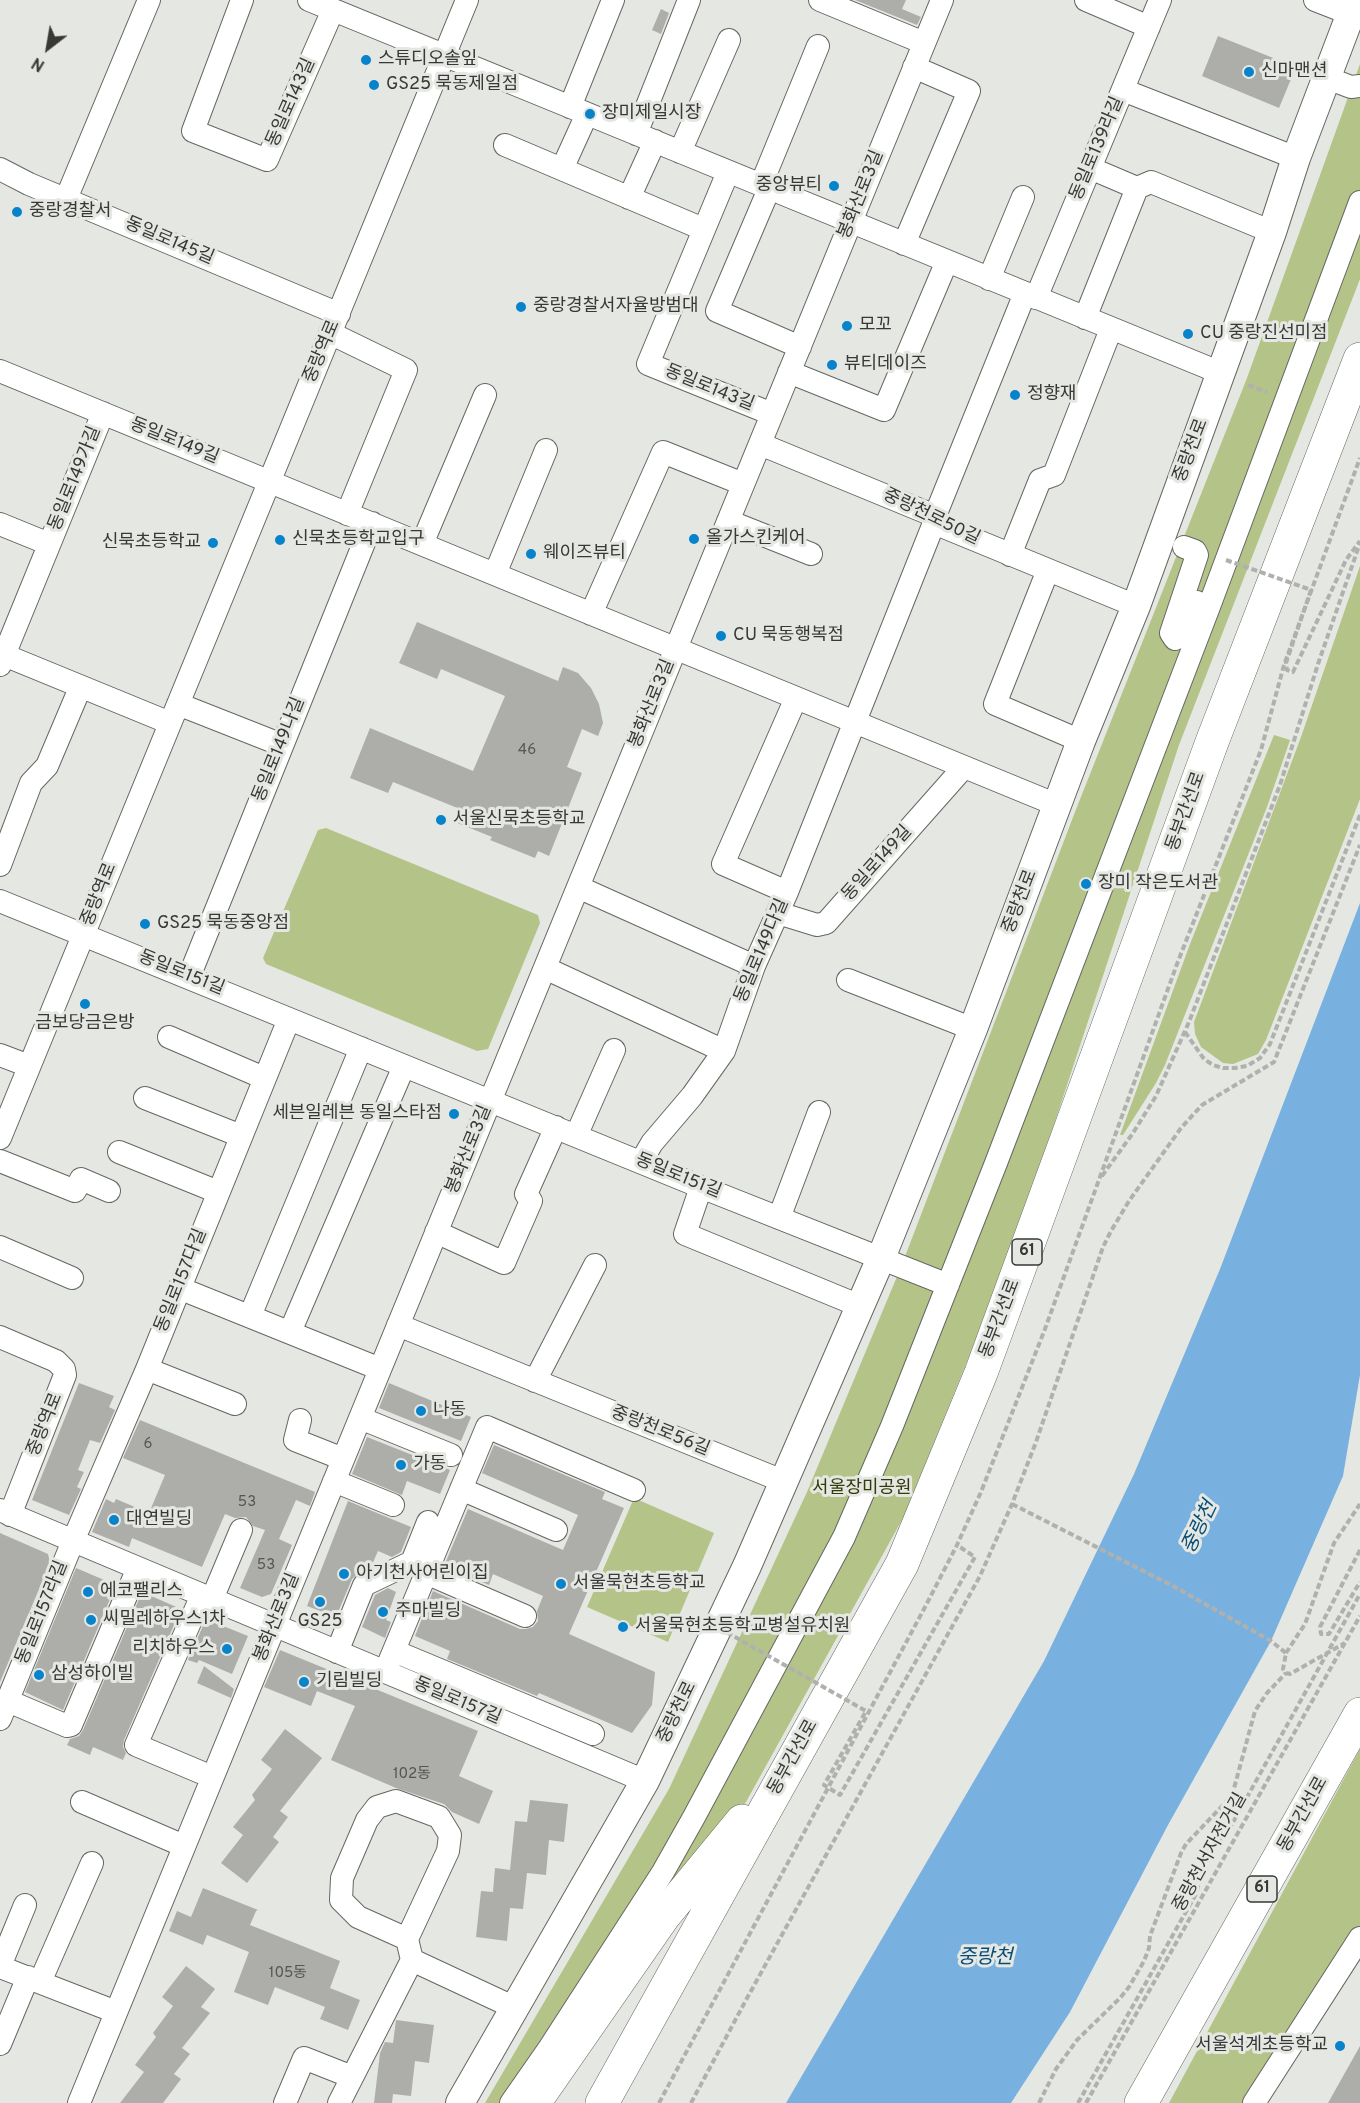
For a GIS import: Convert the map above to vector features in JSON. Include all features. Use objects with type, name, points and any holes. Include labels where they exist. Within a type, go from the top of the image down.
[{"type":"highway","name":"동부간선로","points":[[602,2103],[902,1564],[981,1373],[1212,742],[1360,359]]},
{"type":"highway","name":"동부간선로","points":[[1141,2103],[1360,1714]]},
{"type":"highway","points":[[534,2103],[663,1917],[796,1754]]},
{"type":"highway","points":[[1150,2103],[1164,2064]]},
{"type":"main road","name":"중랑천로","points":[[460,2103],[645,1781],[719,1628],[785,1482],[881,1258],[973,1029],[1081,741],[1136,606],[1272,232],[1296,158],[1353,7]]},
{"type":"street","points":[[66,199],[149,0]]},
{"type":"street","name":"동일로143길","points":[[242,0],[192,131],[267,160],[333,10]]},
{"type":"street","points":[[309,0],[1221,373]]},
{"type":"street","name":"중랑역로","points":[[0,1138],[467,0]]},
{"type":"street","points":[[562,169],[613,0]]},
{"type":"street","points":[[629,198],[645,138],[689,0]]},
{"type":"street","points":[[820,0],[924,43]]},
{"type":"street","name":"봉화산로3길","points":[[79,2103],[942,0]]},
{"type":"street","points":[[1086,0],[1149,27]]},
{"type":"street","name":"동일로139라길","points":[[1030,296],[1090,168],[1160,0]]},
{"type":"street","name":"중랑천로","points":[[1315,0],[1353,7]]},
{"type":"street","points":[[680,152],[729,40]]},
{"type":"street","points":[[800,346],[717,311],[818,46]]},
{"type":"street","points":[[904,244],[969,91],[914,67]]},
{"type":"street","points":[[1327,78],[1351,87],[1360,86]]},
{"type":"street","points":[[1123,90],[1296,158]]},
{"type":"street","points":[[505,145],[704,229]]},
{"type":"street","points":[[1090,168],[1137,189]]},
{"type":"street","name":"동일로145길","points":[[0,169],[335,324]]},
{"type":"street","name":"동일로143길","points":[[728,172],[648,364],[772,414]]},
{"type":"street","points":[[1085,318],[1137,189],[1151,182],[1272,232]]},
{"type":"street","points":[[989,279],[1023,197]]},
{"type":"street","points":[[511,2103],[663,1872],[849,1527],[884,1447],[948,1285],[1226,560],[1360,201]]},
{"type":"street","points":[[789,372],[884,410],[947,261]]},
{"type":"street","points":[[855,722],[935,520],[1030,296]]},
{"type":"street","points":[[335,324],[406,370],[347,514]]},
{"type":"street","points":[[1010,555],[1040,480],[1054,475],[1111,329]]},
{"type":"street","name":"동일로149길","points":[[0,371],[1057,805]]},
{"type":"street","points":[[422,544],[485,395]]},
{"type":"street","name":"동일로149가길","points":[[2,660],[103,413]]},
{"type":"street","name":"중랑천로50길","points":[[760,444],[1010,555],[1136,606]]},
{"type":"street","points":[[495,574],[546,450]]},
{"type":"street","points":[[591,614],[663,452],[743,484]]},
{"type":"street","points":[[728,521],[811,554]]},
{"type":"street","name":"동일로149가길","points":[[0,524],[49,544]]},
{"type":"street","name":"동일로149나길","points":[[189,977],[372,524]]},
{"type":"street","points":[[1184,547],[1196,551],[1197,555],[1171,633],[1175,639],[1180,636],[1216,563],[1226,560]]},
{"type":"street","points":[[1048,570],[995,704],[1081,741]]},
{"type":"street","points":[[2,660],[80,687],[282,745]]},
{"type":"street","points":[[0,865],[30,783],[46,766],[80,687]]},
{"type":"street","points":[[787,892],[723,864],[796,698]]},
{"type":"street","name":"동일로149다길","points":[[640,1162],[652,1143],[692,1096],[724,1051],[754,966],[787,892],[855,722]]},
{"type":"street","name":"동일로149길","points":[[778,913],[817,925],[826,923],[964,767]]},
{"type":"street","points":[[578,887],[754,966]]},
{"type":"street","name":"동일로151길","points":[[0,901],[701,1187],[948,1285]]},
{"type":"street","points":[[545,968],[724,1051]]},
{"type":"street","points":[[848,980],[973,1029]]},
{"type":"street","name":"동일로157다길","points":[[73,1541],[147,1370],[289,1018]]},
{"type":"street","points":[[169,1037],[264,1078]]},
{"type":"street","points":[[250,1316],[361,1048]]},
{"type":"street","points":[[576,1136],[614,1050]]},
{"type":"street","points":[[0,1054],[29,1066]]},
{"type":"street","points":[[290,1332],[404,1066]]},
{"type":"street","points":[[145,1098],[241,1136]]},
{"type":"street","points":[[779,1218],[819,1112]]},
{"type":"street","points":[[436,1232],[504,1263],[531,1201],[526,1194],[556,1127]]},
{"type":"street","points":[[119,1152],[218,1192]]},
{"type":"street","points":[[0,1161],[75,1191],[81,1179],[109,1191]]},
{"type":"street","points":[[701,1187],[685,1234],[860,1306]]},
{"type":"street","points":[[0,1247],[72,1278]]},
{"type":"street","points":[[536,1381],[596,1265]]},
{"type":"street","points":[[179,1288],[380,1369]]},
{"type":"street","name":"중랑천로56길","points":[[398,1325],[785,1482]]},
{"type":"street","name":"중랑역로","points":[[0,1337],[56,1362],[64,1369],[65,1375],[65,1380],[5,1513]]},
{"type":"street","points":[[147,1370],[235,1404]]},
{"type":"street","points":[[360,1418],[451,1455]]},
{"type":"street","points":[[300,1419],[295,1440],[343,1460]]},
{"type":"street","points":[[385,1672],[487,1427],[634,1490]]},
{"type":"street","points":[[334,1481],[393,1505]]},
{"type":"street","points":[[461,1489],[556,1530]]},
{"type":"street","name":"동일로157길","points":[[5,1513],[645,1781]]},
{"type":"street","points":[[336,1652],[364,1585],[412,1563],[428,1522]]},
{"type":"street","points":[[213,1777],[136,1744],[242,1530]]},
{"type":"street","name":"동일로157라길","points":[[4,1710],[73,1541]]},
{"type":"street","points":[[4,1710],[67,1726],[71,1725],[138,1568]]},
{"type":"street","points":[[426,1573],[525,1616]]},
{"type":"street","points":[[394,1651],[593,1734]]},
{"type":"street","points":[[339,2103],[410,1950],[448,1851],[450,1835],[439,1817],[396,1801],[377,1807],[367,1820],[342,1878],[341,1900],[358,1917],[410,1950],[515,2008]]},
{"type":"street","points":[[82,1802],[184,1846]]},
{"type":"street","points":[[0,2044],[92,1863]]},
{"type":"street","points":[[26,1905],[0,1966],[116,2012]]},
{"type":"street","points":[[1254,2103],[1358,1944]]},
{"type":"street","points":[[285,2103],[304,2058],[352,2077]]},
{"type":"path","points":[[1226,560],[1311,591],[1286,663],[1287,670],[1293,672],[1346,560],[1360,542]]},
{"type":"path","points":[[1100,1178],[1113,1163],[1156,1096],[1185,1031],[1280,785],[1360,542]]},
{"type":"path","points":[[1185,1031],[1204,1059],[1213,1065],[1235,1068],[1247,1066],[1260,1058],[1270,1044],[1360,815]]},
{"type":"path","points":[[691,2103],[980,1576],[1036,1442],[1103,1247],[1112,1230],[1163,1150],[1188,1120],[1202,1106],[1274,1062],[1360,845]]},
{"type":"path","points":[[1012,1504],[1173,1586],[1271,1641],[1287,1653]]},
{"type":"path","points":[[1286,1673],[1283,1669],[1287,1653],[1305,1624],[1331,1550],[1360,1504]]},
{"type":"path","points":[[719,1628],[866,1711],[824,1785],[840,1795],[975,1557],[957,1545]]},
{"type":"path","points":[[1360,1550],[1320,1627],[1321,1634],[1329,1634],[1360,1582]]},
{"type":"path","points":[[1078,2103],[1196,1894],[1207,1852],[1226,1835],[1360,1594]]},
{"type":"path","name":"중랑천서자전거길","points":[[1086,2103],[1360,1616]]},
{"type":"path","points":[[1039,2103],[1056,2069],[1077,2040],[1120,1998],[1144,1961],[1150,1936],[1180,1853],[1226,1802],[1233,1791],[1255,1711],[1267,1693],[1286,1673],[1290,1674],[1345,1643]]},
{"type":"green space","name":"서울장미공원","points":[[1360,64],[1360,279],[1179,745],[1013,1249],[903,1518],[746,1802],[657,1914],[526,2103],[485,2103],[669,1789],[807,1492],[901,1267],[1075,812],[1247,378]]},
{"type":"green space","points":[[1360,566],[1360,799],[1266,1040],[1258,1054],[1233,1064],[1223,1063],[1201,1047],[1195,1034],[1194,1022],[1301,737]]},
{"type":"green space","points":[[1274,735],[1290,740],[1267,807],[1165,1065],[1123,1135],[1120,1135],[1190,944]]},
{"type":"green space","points":[[326,828],[538,915],[540,923],[488,1049],[477,1051],[266,964],[263,958],[318,830]]},
{"type":"green space","points":[[634,1498],[714,1533],[668,1642],[587,1607]]},
{"type":"green space","points":[[1360,1749],[1360,1942],[1256,2103],[1169,2103]]},
{"type":"water","name":"중랑천","points":[[1360,903],[1360,1375],[1343,1476],[1271,1641],[1168,1825],[1070,2012],[1011,2103],[786,2103],[1044,1661],[1134,1474],[1220,1269]]},
{"type":"building","points":[[855,0],[906,0],[902,9],[921,17],[917,25]]},
{"type":"building","points":[[661,9],[669,13],[661,34],[652,30]]},
{"type":"building","name":"신마맨션","points":[[1218,36],[1296,67],[1279,108],[1202,76]]},
{"type":"building","points":[[417,622],[558,681],[563,667],[578,673],[591,688],[599,704],[603,723],[598,736],[582,729],[567,767],[582,773],[549,856],[538,851],[535,858],[490,840],[492,837],[455,822],[460,809],[393,782],[388,793],[350,778],[370,728],[473,771],[505,696],[441,669],[437,679],[399,663]]},
{"type":"building","points":[[79,1383],[114,1396],[109,1407],[115,1410],[100,1443],[90,1440],[78,1470],[84,1472],[77,1487],[81,1489],[69,1515],[32,1500]]},
{"type":"building","name":"나동","points":[[389,1383],[471,1417],[461,1441],[379,1408]]},
{"type":"building","points":[[140,1420],[315,1492],[310,1506],[296,1500],[279,1539],[292,1545],[271,1594],[262,1597],[240,1588],[265,1530],[253,1526],[246,1517],[235,1518],[225,1514],[202,1567],[132,1538],[129,1547],[92,1532],[106,1499],[114,1503],[116,1499],[149,1513],[165,1475],[123,1458]]},
{"type":"building","name":"가동","points":[[367,1437],[450,1470],[440,1494],[407,1481],[402,1495],[352,1474]]},
{"type":"building","points":[[494,1445],[605,1492],[602,1499],[624,1508],[569,1634],[655,1672],[652,1705],[632,1733],[539,1693],[537,1696],[447,1659],[450,1651],[415,1636],[433,1591],[520,1629],[533,1627],[538,1621],[537,1611],[543,1596],[493,1574],[489,1585],[444,1566],[468,1509],[563,1550],[578,1515],[482,1473]]},
{"type":"building","points":[[348,1501],[411,1527],[401,1552],[392,1557],[378,1551],[371,1567],[358,1573],[352,1579],[336,1617],[307,1606]]},
{"type":"building","points":[[0,1533],[48,1554],[50,1563],[0,1682]]},
{"type":"building","points":[[76,1568],[116,1585],[63,1710],[25,1692]]},
{"type":"building","name":"주마빌딩","points":[[388,1588],[396,1592],[386,1620],[391,1622],[385,1638],[362,1627],[375,1595]]},
{"type":"building","points":[[142,1592],[181,1609],[124,1740],[123,1747],[126,1753],[123,1760],[93,1747],[90,1755],[67,1745],[70,1739],[79,1736],[83,1730]]},
{"type":"building","name":"리치하우스","points":[[206,1619],[248,1636],[232,1674],[199,1660],[197,1663],[188,1660]]},
{"type":"building","points":[[280,1650],[478,1731],[459,1776],[493,1791],[479,1824],[452,1812],[444,1804],[396,1788],[331,1760],[355,1706],[317,1691],[311,1706],[264,1687]]},
{"type":"building","points":[[204,1666],[234,1689],[231,1698],[197,1683]]},
{"type":"building","points":[[285,1729],[322,1758],[280,1811],[288,1817],[273,1837],[279,1842],[247,1883],[221,1863],[243,1835],[233,1827],[255,1800],[252,1795],[272,1769],[261,1760]]},
{"type":"building","points":[[530,1800],[568,1804],[564,1842],[549,1840],[546,1875],[527,1873],[523,1909],[510,1908],[507,1941],[476,1937],[481,1891],[493,1892],[495,1868],[510,1870],[515,1821],[527,1822]]},
{"type":"building","points":[[203,1888],[258,1910],[250,1925],[340,1961],[330,1988],[360,2000],[348,2030],[320,2019],[325,2007],[275,1987],[268,2005],[234,1992],[249,1952],[207,1935],[203,1945],[169,1931],[177,1911],[191,1917]]},
{"type":"building","points":[[186,1966],[215,1989],[201,2007],[210,2013],[182,2048],[190,2054],[174,2074],[181,2079],[163,2103],[120,2103],[144,2072],[135,2065],[156,2037],[153,2033],[173,2006],[162,1997]]},
{"type":"building","points":[[396,2020],[434,2025],[429,2063],[415,2061],[411,2096],[393,2094],[392,2103],[374,2103],[380,2053],[385,2042],[393,2043]]},
{"type":"building","points":[[1360,2046],[1360,2103],[1328,2103]]},
{"type":"place","name":"스튜디오솔잎","points":[[366,60]]},
{"type":"place","name":"신마맨션","points":[[1249,72]]},
{"type":"place","name":"GS25 묵동제일점","points":[[374,85]]},
{"type":"place","name":"장미제일시장","points":[[590,114]]},
{"type":"place","name":"중앙뷰티","points":[[834,186]]},
{"type":"place","name":"중랑경찰서","points":[[17,212]]},
{"type":"place","name":"중랑경찰서자율방범대","points":[[521,307]]},
{"type":"place","name":"모꼬","points":[[847,326]]},
{"type":"place","name":"CU 중랑진선미점","points":[[1188,334]]},
{"type":"place","name":"뷰티데이즈","points":[[832,365]]},
{"type":"place","name":"정향재","points":[[1015,395]]},
{"type":"place","name":"올가스킨케어","points":[[694,539]]},
{"type":"place","name":"신묵초등학교입구","points":[[280,540]]},
{"type":"place","name":"신묵초등학교","points":[[213,543]]},
{"type":"place","name":"웨이즈뷰티","points":[[531,554]]},
{"type":"place","name":"CU 묵동행복점","points":[[721,636]]},
{"type":"place","name":"서울신묵초등학교","points":[[441,820]]},
{"type":"place","name":"장미 작은도서관","points":[[1086,884]]},
{"type":"place","name":"GS25 묵동중앙점","points":[[145,924]]},
{"type":"place","name":"금보당금은방","points":[[85,1004]]},
{"type":"place","name":"세븐일레븐 동일스타점","points":[[454,1114]]},
{"type":"place","name":"나동","points":[[421,1411]]},
{"type":"place","name":"가동","points":[[401,1465]]},
{"type":"place","name":"대연빌딩","points":[[114,1520]]},
{"type":"place","name":"아기천사어린이집","points":[[344,1574]]},
{"type":"place","name":"서울묵현초등학교","points":[[561,1584]]},
{"type":"place","name":"에코팰리스","points":[[88,1592]]},
{"type":"place","name":"GS25","points":[[320,1602]]},
{"type":"place","name":"주마빌딩","points":[[383,1612]]},
{"type":"place","name":"씨밀레하우스1차","points":[[91,1620]]},
{"type":"place","name":"서울묵현초등학교병설유치원","points":[[623,1627]]},
{"type":"place","name":"리치하우스","points":[[227,1649]]},
{"type":"place","name":"삼성하이빌","points":[[39,1675]]},
{"type":"place","name":"기림빌딩","points":[[304,1682]]},
{"type":"place","name":"서울석계초등학교","points":[[1340,2046]]}]
